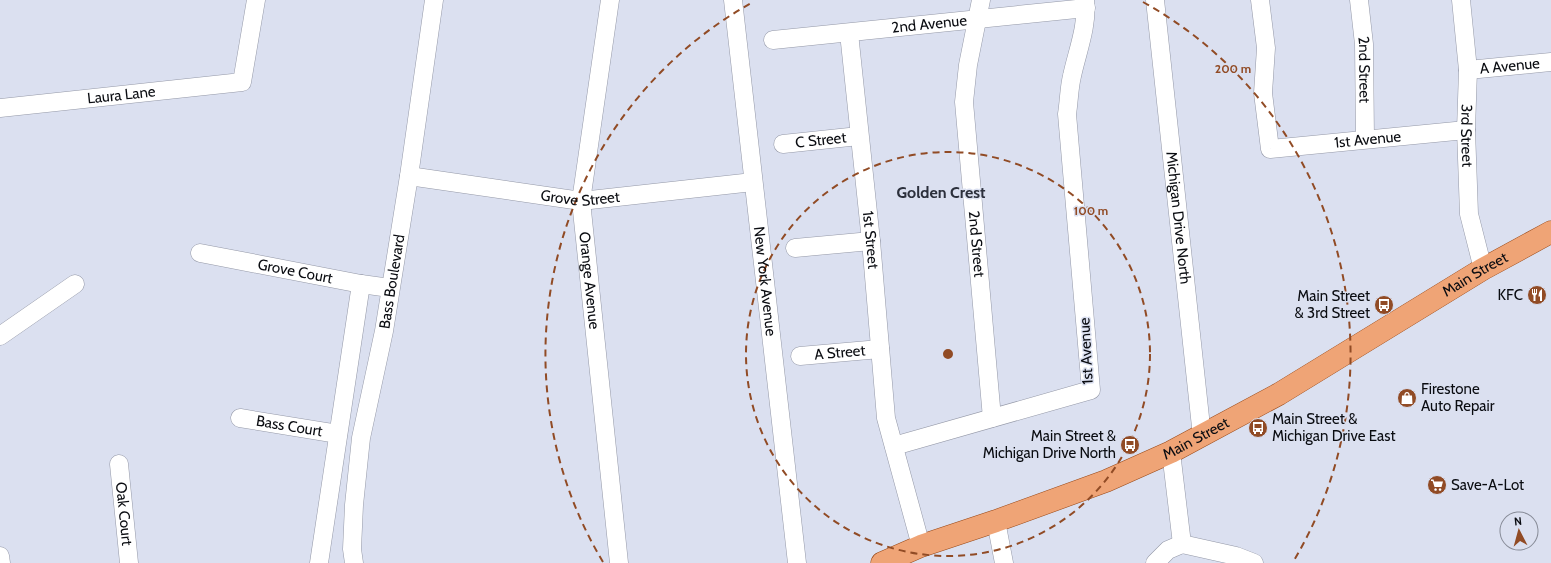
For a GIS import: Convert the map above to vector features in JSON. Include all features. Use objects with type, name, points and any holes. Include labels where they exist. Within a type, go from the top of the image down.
[{"type":"main road","name":"Main Street","points":[[882,563],[921,546],[1106,482],[1171,452],[1279,394],[1483,269],[1551,232]]},
{"type":"street","name":"Laura Lane","points":[[0,108],[242,82],[256,0]]},
{"type":"street","name":"Bass Boulevard","points":[[354,563],[352,549],[354,505],[361,438],[384,331],[434,0]]},
{"type":"street","name":"Orange Avenue","points":[[610,0],[581,201],[619,563]]},
{"type":"street","name":"New York Avenue","points":[[733,0],[797,563]]},
{"type":"street","name":"2nd Street","points":[[981,0],[968,65],[964,102],[992,418]]},
{"type":"street","name":"Michigan Drive North","points":[[1155,0],[1202,436]]},
{"type":"street","name":"1st Avenue","points":[[1260,0],[1266,48],[1263,93],[1270,149],[1466,130]]},
{"type":"street","name":"2nd Street","points":[[1359,0],[1364,44],[1365,139]]},
{"type":"street","name":"3rd Street","points":[[1461,0],[1468,70],[1466,130],[1469,214],[1483,269]]},
{"type":"street","name":"2nd Avenue","points":[[773,40],[977,20],[1086,4]]},
{"type":"street","name":"1st Avenue","points":[[894,446],[1091,390],[1067,114],[1071,78],[1080,45],[1086,4]]},
{"type":"street","name":"1st Street","points":[[849,33],[886,418],[894,446]]},
{"type":"street","name":"A Avenue","points":[[1468,70],[1551,62]]},
{"type":"street","name":"C Street","points":[[783,144],[859,136]]},
{"type":"street","name":"Grove Street","points":[[408,176],[581,201],[753,182]]},
{"type":"street","points":[[795,248],[870,240]]},
{"type":"street","name":"Grove Court","points":[[200,253],[361,284],[390,288]]},
{"type":"street","points":[[0,336],[75,284]]},
{"type":"street","points":[[319,563],[361,284]]},
{"type":"street","name":"A Street","points":[[800,356],[880,349]]},
{"type":"street","name":"Bass Court","points":[[240,418],[338,434]]},
{"type":"street","points":[[894,446],[921,546]]},
{"type":"street","points":[[1171,452],[1182,544]]},
{"type":"street","name":"Oak Court","points":[[119,464],[129,563]]},
{"type":"street","points":[[996,521],[1004,563]]},
{"type":"street","points":[[1155,563],[1168,550],[1182,544],[1236,556],[1254,563]]},
{"type":"street","points":[[0,556],[1,563]]},
{"type":"place","name":"KFC","points":[[1537,295]]},
{"type":"place","name":"Main Street & 3rd Street","points":[[1384,305]]},
{"type":"place","name":"Firestone Auto Repair","points":[[1407,398]]},
{"type":"place","name":"Main Street & Michigan Drive East","points":[[1258,428]]},
{"type":"place","name":"Main Street & Michigan Drive North","points":[[1130,445]]},
{"type":"place","name":"Save-A-Lot","points":[[1437,485]]},
{"type":"district","name":"Golden Crest","points":[[941,192]]}]
